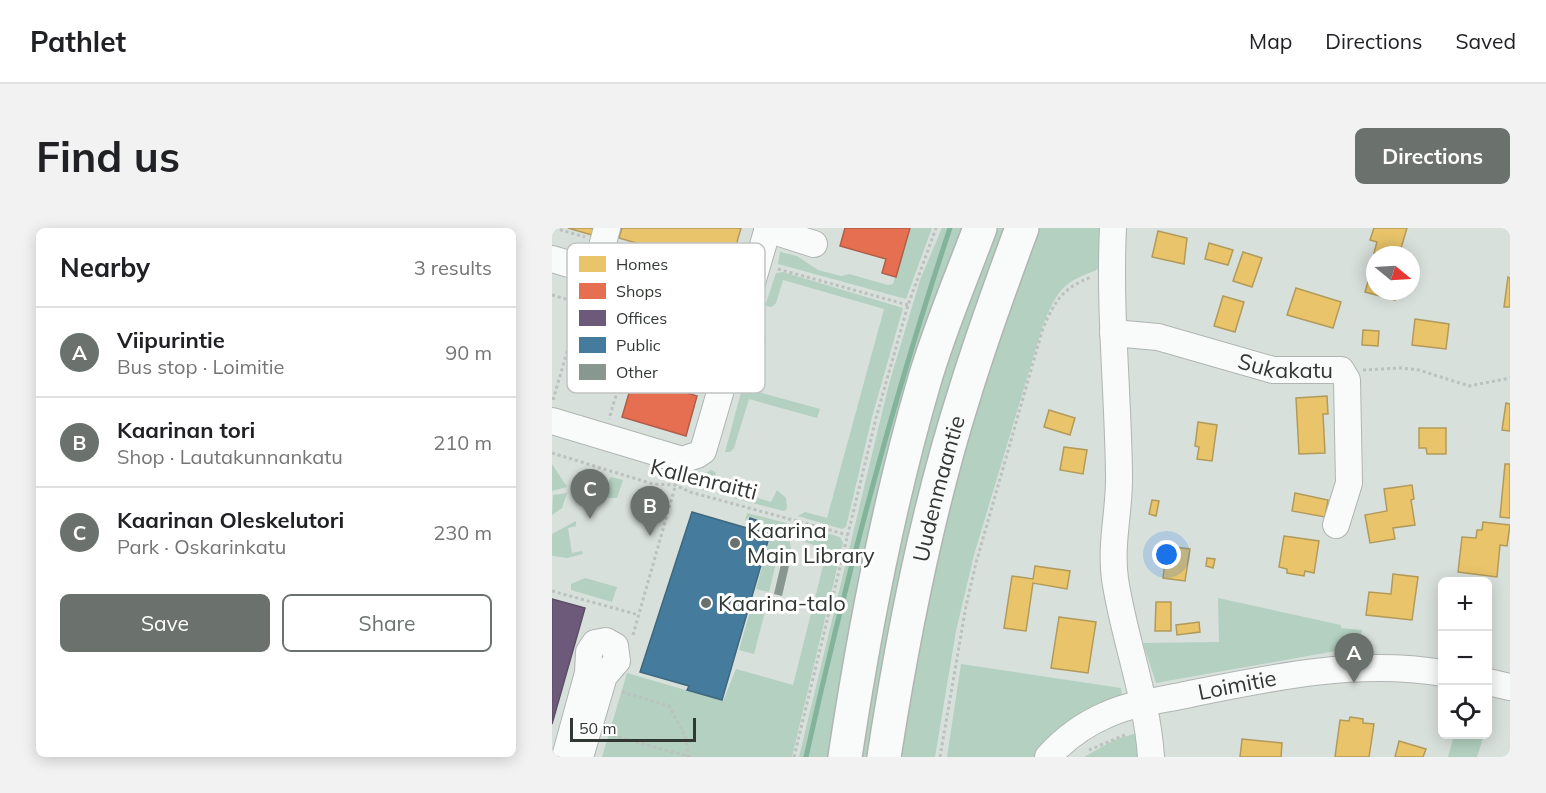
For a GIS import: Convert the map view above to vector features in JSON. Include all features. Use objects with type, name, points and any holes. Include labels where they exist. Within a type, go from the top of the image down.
[{"type":"main road","name":"Uudenmaantie","points":[[845,757],[872,594],[900,473],[924,380],[980,228]]},
{"type":"main road","name":"Uudenmaantie","points":[[884,757],[912,597],[940,481],[964,393],[1022,228]]},
{"type":"street","points":[[763,243],[768,228],[814,244]]},
{"type":"street","points":[[1113,228],[1111,274],[1118,392],[1119,479],[1113,533],[1115,576],[1129,652],[1146,716],[1151,757]]},
{"type":"street","points":[[552,259],[567,264]]},
{"type":"street","name":"Sukakatu","points":[[1113,333],[1158,338],[1273,370],[1341,370],[1347,380],[1350,472],[1346,498],[1336,525]]},
{"type":"street","points":[[552,421],[682,460],[697,456],[703,451],[720,393]]},
{"type":"street","points":[[565,757],[588,673],[590,652],[595,643],[606,641],[615,646],[619,656],[615,666],[604,676],[580,757]]},
{"type":"street","name":"Loimitie","points":[[1048,757],[1069,735],[1096,719],[1122,709],[1146,716],[1238,684],[1349,668],[1403,666],[1438,672]]},
{"type":"street","points":[[1492,683],[1510,687]]},
{"type":"path","points":[[554,228],[605,235],[628,243]]},
{"type":"path","points":[[794,757],[876,418],[908,305],[936,228]]},
{"type":"path","points":[[765,263],[772,267],[908,305]]},
{"type":"path","points":[[940,757],[966,606],[976,562],[1043,328],[1052,307],[1063,292],[1093,276],[1111,274]]},
{"type":"path","points":[[552,295],[567,299]]},
{"type":"path","points":[[552,402],[567,349]]},
{"type":"path","points":[[1341,370],[1401,368],[1419,370],[1468,386],[1510,378]]},
{"type":"path","points":[[609,420],[617,393]]},
{"type":"path","name":"Kallenraitti","points":[[552,453],[653,483],[675,485],[690,492],[848,535]]},
{"type":"path","points":[[633,636],[675,485]]},
{"type":"path","points":[[552,591],[639,615]]},
{"type":"path","points":[[605,733],[689,757],[686,738],[669,706],[617,691]]},
{"type":"path","points":[[1081,754],[1112,738],[1146,716]]},
{"type":"green space","points":[[910,228],[932,228],[906,299],[778,264],[780,252],[797,256],[818,270],[841,276],[849,274],[888,285],[893,284]]},
{"type":"green space","points":[[942,228],[966,228],[872,540],[828,757],[799,757],[889,384],[920,280]]},
{"type":"green space","points":[[989,228],[1007,228],[874,757],[859,757],[909,477]]},
{"type":"green space","points":[[1037,228],[1105,228],[1100,268],[1071,282],[1059,293],[1042,328],[974,555],[956,631],[935,757],[897,757],[924,603],[967,433]]},
{"type":"green space","points":[[783,272],[903,308],[872,417],[846,527],[842,529],[798,516],[805,512],[827,518],[884,309],[783,280],[776,303],[772,307],[765,306],[776,273]]},
{"type":"green space","points":[[741,393],[762,393],[820,409],[817,418],[749,399],[734,448],[730,452],[725,452]]},
{"type":"green space","points":[[552,464],[567,487],[552,491]]},
{"type":"green space","points":[[711,470],[716,473],[712,490],[708,492],[687,485]]},
{"type":"green space","points":[[611,477],[623,480],[617,498],[609,498],[603,491]]},
{"type":"green space","points":[[731,490],[771,502],[777,490],[786,498],[787,509],[784,511],[733,498]]},
{"type":"green space","points":[[567,493],[562,508],[552,515],[553,495]]},
{"type":"green space","points":[[747,513],[786,523],[792,553],[779,550],[769,592],[756,589],[771,534],[759,530],[761,520],[749,517],[745,521]]},
{"type":"green space","points":[[576,521],[576,526],[568,528],[572,553],[582,551],[583,554],[567,558],[552,556],[552,534]]},
{"type":"green space","points":[[798,525],[840,537],[843,543],[792,757],[602,757],[627,673],[723,701],[736,669],[793,685],[827,550],[805,542]]},
{"type":"green space","points":[[585,578],[617,587],[612,602],[571,590],[571,584]]},
{"type":"green space","points":[[1218,598],[1341,625],[1341,628],[1362,630],[1358,647],[1156,683],[1143,643],[1219,642]]},
{"type":"green space","points":[[751,608],[765,612],[754,654],[739,650]]},
{"type":"green space","points":[[961,664],[1121,688],[1123,701],[1039,757],[947,757]]},
{"type":"green space","points":[[1140,732],[1144,757],[1084,757],[1114,740]]},
{"type":"green space","points":[[1453,739],[1483,739],[1477,757],[1448,757]]},
{"type":"building: Homes","points":[[568,228],[594,228],[592,235]]},
{"type":"building: Homes","points":[[622,228],[741,228],[737,243],[636,243],[619,238]]},
{"type":"building: Homes","points":[[1374,228],[1407,228],[1402,246],[1376,246],[1377,242],[1370,240]]},
{"type":"building: Homes","points":[[1158,231],[1187,238],[1184,264],[1152,257]]},
{"type":"building: Homes","points":[[1209,243],[1233,250],[1228,265],[1205,259]]},
{"type":"building: Homes","points":[[1243,252],[1262,258],[1252,287],[1233,281]]},
{"type":"building: Homes","points":[[1508,277],[1510,278],[1510,307],[1504,307]]},
{"type":"building: Homes","points":[[1296,288],[1341,302],[1333,328],[1287,315]]},
{"type":"building: Homes","points":[[1223,296],[1244,302],[1235,332],[1214,326]]},
{"type":"building: Homes","points":[[1415,319],[1449,324],[1446,349],[1412,345]]},
{"type":"building: Homes","points":[[1363,330],[1379,331],[1378,346],[1362,345]]},
{"type":"building: Homes","points":[[1327,396],[1328,414],[1323,414],[1325,453],[1299,454],[1296,398]]},
{"type":"building: Homes","points":[[1506,403],[1510,404],[1510,431],[1502,430]]},
{"type":"building: Homes","points":[[1049,410],[1075,418],[1070,435],[1044,427]]},
{"type":"building: Homes","points":[[1198,422],[1217,425],[1212,461],[1197,459],[1199,447],[1195,446]]},
{"type":"building: Homes","points":[[1419,428],[1446,428],[1446,454],[1427,454],[1426,448],[1419,448]]},
{"type":"building: Homes","points":[[1064,447],[1087,450],[1083,474],[1060,470]]},
{"type":"building: Homes","points":[[1505,464],[1510,464],[1510,518],[1500,517]]},
{"type":"building: Homes","points":[[1412,485],[1414,499],[1411,500],[1415,525],[1393,528],[1395,539],[1370,543],[1365,515],[1387,511],[1384,489]]},
{"type":"building: Homes","points":[[1295,493],[1328,500],[1325,517],[1292,511]]},
{"type":"building: Homes","points":[[1152,500],[1159,501],[1156,516],[1149,514]]},
{"type":"building: Homes","points":[[1483,522],[1510,525],[1507,546],[1500,545],[1497,577],[1458,572],[1462,537],[1476,538],[1477,530],[1482,530]]},
{"type":"building: Homes","points":[[1284,536],[1319,541],[1314,573],[1305,571],[1304,576],[1287,573],[1287,569],[1279,567]]},
{"type":"building: Homes","points":[[1167,546],[1190,549],[1185,581],[1163,578]]},
{"type":"building: Homes","points":[[1207,558],[1215,559],[1213,568],[1206,566]]},
{"type":"building: Homes","points":[[1035,566],[1070,571],[1067,589],[1033,583],[1026,631],[1004,628],[1012,576],[1033,579]]},
{"type":"building: Homes","points":[[1393,574],[1418,577],[1412,620],[1366,615],[1369,592],[1391,594]]},
{"type":"building: Homes","points":[[1156,602],[1171,602],[1171,631],[1155,631]]},
{"type":"building: Homes","points":[[1059,617],[1096,622],[1088,673],[1051,668]]},
{"type":"building: Homes","points":[[1199,622],[1200,632],[1177,635],[1176,625]]},
{"type":"building: Homes","points":[[1350,717],[1363,719],[1363,723],[1374,724],[1369,757],[1335,757],[1340,720],[1349,721]]},
{"type":"building: Homes","points":[[1242,739],[1282,743],[1281,757],[1240,757]]},
{"type":"building: Homes","points":[[1399,741],[1426,749],[1423,757],[1395,757]]},
{"type":"building: Shops","points":[[845,228],[910,228],[896,277],[882,273],[886,259],[840,246]]},
{"type":"building: Shops","points":[[629,393],[687,393],[697,396],[686,436],[622,417]]},
{"type":"building: Offices","points":[[552,599],[585,608],[552,724]]},
{"type":"building: Public","name":"Kaarina-talo","points":[[692,512],[747,528],[750,518],[759,521],[756,530],[770,534],[722,700],[687,690],[689,686],[640,672]]},
{"type":"building: Other","points":[[784,551],[792,553],[782,596],[774,594]]},
{"type":"waterway","points":[[806,757],[871,491],[950,228]]},
{"type":"place","name":"Kaarinan Oleskelutori","points":[[590,519]]},
{"type":"place","name":"Kaarinan tori","points":[[650,536]]},
{"type":"place","name":"Kaarina Main Library","points":[[735,543]]},
{"type":"place","name":"Kaarina-talo","points":[[706,603]]},
{"type":"place","name":"Viipurintie","points":[[1354,683]]}]
